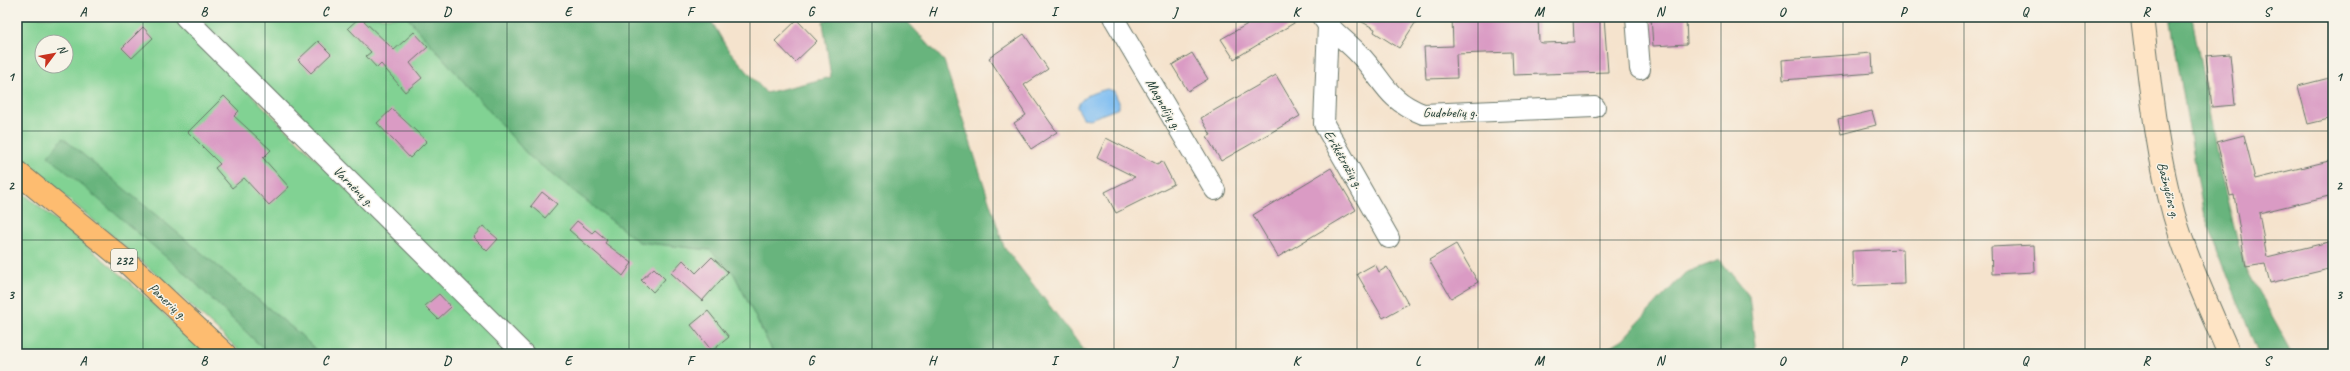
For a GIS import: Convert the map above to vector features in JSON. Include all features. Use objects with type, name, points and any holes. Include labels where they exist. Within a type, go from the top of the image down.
[{"type":"main road","name":"Bažnyčios g.","points":[[2142,17],[2162,170],[2175,217],[2191,264],[2229,354]]},
{"type":"main road","name":"Panerių g.","points":[[17,172],[124,260],[225,354]]},
{"type":"street","name":"Varnėnų g.","points":[[185,17],[524,354]]},
{"type":"street","name":"Magnolijų g.","points":[[1113,17],[1215,190]]},
{"type":"street","points":[[1636,17],[1640,69]]},
{"type":"street","name":"Gudobelių g.","points":[[1325,21],[1360,54],[1391,96],[1406,108],[1423,114],[1595,107]]},
{"type":"street","name":"Erškėtrožių g.","points":[[1325,21],[1324,124],[1389,238]]},
{"type":"green space","points":[[17,17],[173,17],[513,354],[320,354],[302,336],[63,139],[187,275],[269,354],[243,354],[132,253],[17,158]]},
{"type":"green space","points":[[196,17],[407,17],[528,155],[639,242],[710,250],[734,274],[774,354],[532,354]]},
{"type":"green space","points":[[407,17],[709,17],[727,48],[766,93],[831,77],[823,22],[832,17],[903,17],[944,61],[1004,247],[1087,354],[774,354],[734,274],[710,250],[639,242],[528,155]]},
{"type":"green space","points":[[2170,17],[2192,17],[2220,171],[2243,263],[2293,354],[2258,354],[2203,211]]},
{"type":"green space","points":[[63,138],[302,336],[320,354],[269,354],[187,275],[48,156]]},
{"type":"green space","points":[[17,188],[125,278],[207,354],[17,354]]},
{"type":"green space","points":[[1720,260],[1749,296],[1756,354],[1598,354],[1623,339],[1685,273]]},
{"type":"water","points":[[1107,89],[1114,91],[1119,102],[1119,108],[1090,119],[1083,118],[1077,107],[1082,99],[1093,93]]},
{"type":"building","points":[[360,17],[394,50],[414,32],[428,47],[410,63],[422,78],[405,92],[381,64],[377,68],[366,56],[371,52],[348,28]]},
{"type":"building","points":[[1260,17],[1304,17],[1234,59],[1221,39]]},
{"type":"building","points":[[1353,17],[1419,17],[1399,48],[1374,32],[1375,29]]},
{"type":"building","points":[[1452,17],[1538,17],[1539,42],[1543,43],[1574,42],[1573,17],[1604,17],[1608,72],[1513,75],[1512,52],[1456,54],[1457,78],[1426,79],[1424,47],[1453,46]]},
{"type":"building","points":[[1651,17],[1686,17],[1687,44],[1653,46]]},
{"type":"building","points":[[797,20],[817,41],[795,62],[775,41]]},
{"type":"building","points":[[143,27],[153,38],[132,58],[122,48]]},
{"type":"building","points":[[1024,34],[1048,69],[1024,85],[1057,132],[1031,149],[1014,123],[1026,115],[989,58]]},
{"type":"building","points":[[318,41],[331,54],[311,73],[298,60]]},
{"type":"building","points":[[1192,53],[1208,79],[1188,91],[1172,65]]},
{"type":"building","points":[[1872,53],[1873,73],[1783,80],[1782,60]]},
{"type":"building","points":[[2230,54],[2235,105],[2212,107],[2206,56]]},
{"type":"building","points":[[1276,75],[1300,116],[1221,161],[1207,137],[1211,135],[1201,118]]},
{"type":"building","points":[[2333,77],[2333,118],[2308,124],[2298,86]]},
{"type":"building","points":[[224,96],[239,111],[234,116],[271,150],[263,158],[289,187],[269,205],[244,178],[232,188],[215,168],[220,164],[188,132]]},
{"type":"building","points":[[392,109],[427,141],[410,158],[377,123]]},
{"type":"building","points":[[1872,111],[1876,125],[1841,134],[1838,119]]},
{"type":"building","points":[[2244,135],[2255,179],[2333,160],[2333,195],[2259,213],[2267,257],[2333,241],[2333,268],[2270,283],[2265,264],[2246,267],[2234,195],[2230,196],[2217,142]]},
{"type":"building","points":[[1106,138],[1157,164],[1162,161],[1174,184],[1116,213],[1105,192],[1135,177],[1097,158]]},
{"type":"building","points":[[1331,168],[1356,210],[1278,257],[1253,215]]},
{"type":"building","points":[[542,192],[557,204],[545,218],[531,206]]},
{"type":"building","points":[[577,221],[592,233],[595,230],[607,240],[605,243],[632,263],[623,276],[569,230]]},
{"type":"building","points":[[483,226],[498,239],[487,251],[473,237]]},
{"type":"building","points":[[1456,244],[1478,282],[1451,298],[1429,260]]},
{"type":"building","points":[[2034,245],[2035,272],[1992,274],[1991,247]]},
{"type":"building","points":[[1903,249],[1904,284],[1853,286],[1852,251]]},
{"type":"building","points":[[712,257],[728,272],[702,301],[671,273],[683,260],[696,273]]},
{"type":"building","points":[[1375,264],[1379,272],[1387,267],[1408,304],[1383,318],[1357,274]]},
{"type":"building","points":[[654,268],[665,279],[653,292],[641,280]]},
{"type":"building","points":[[439,294],[451,307],[438,319],[425,306]]},
{"type":"building","points":[[708,311],[729,337],[712,351],[691,325]]}]
